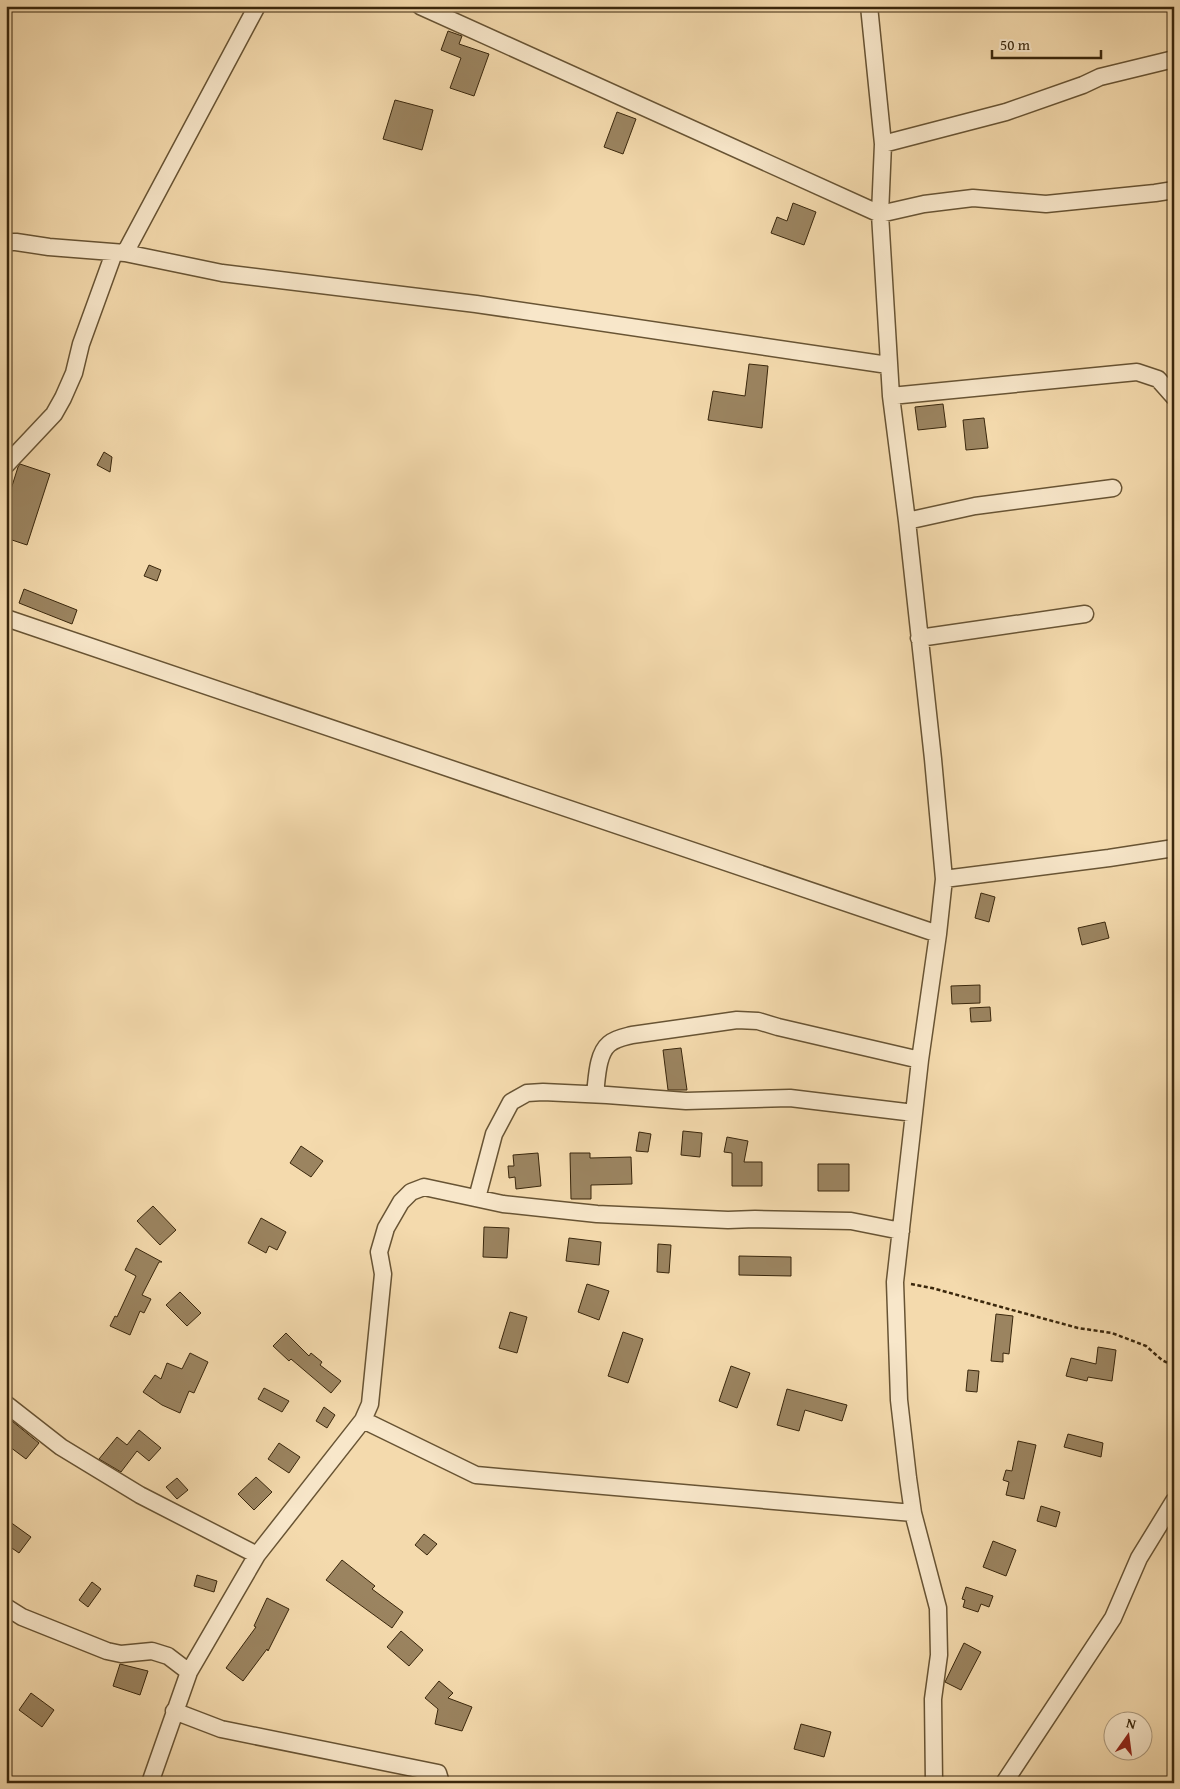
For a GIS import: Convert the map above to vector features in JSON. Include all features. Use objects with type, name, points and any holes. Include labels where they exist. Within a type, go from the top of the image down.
[{"type":"street","points":[[6,465],[54,414],[63,398],[74,373],[81,344],[120,253],[257,6]]},
{"type":"street","points":[[420,6],[880,214],[924,204],[973,198],[1046,204],[1174,190]]},
{"type":"street","points":[[869,6],[883,144],[880,214],[890,396],[907,521],[944,879],[920,1060],[895,1282],[899,1400],[913,1513],[938,1608],[939,1655],[933,1699],[934,1783]]},
{"type":"street","points":[[883,144],[1006,112],[1083,85],[1100,77],[1174,59]]},
{"type":"street","points":[[9,241],[49,247],[120,253],[222,273],[476,304],[888,365]]},
{"type":"street","points":[[890,396],[1137,372],[1158,379],[1174,397]]},
{"type":"street","points":[[907,521],[975,506],[1113,488]]},
{"type":"street","points":[[919,638],[1085,614]]},
{"type":"street","points":[[6,618],[938,934]]},
{"type":"street","points":[[944,879],[1174,848]]},
{"type":"street","points":[[595,1094],[602,1056],[608,1044],[617,1039],[632,1035],[737,1020],[758,1021],[920,1060]]},
{"type":"street","points":[[477,1198],[494,1134],[511,1102],[527,1093],[595,1094],[686,1101],[790,1098],[914,1113]]},
{"type":"street","points":[[150,1783],[189,1672],[257,1555],[363,1420],[370,1404],[383,1274],[378,1252],[386,1228],[401,1202],[411,1192],[424,1187],[503,1204],[597,1214],[728,1220],[755,1218],[851,1221],[901,1231]]},
{"type":"street","points":[[6,1404],[61,1447],[140,1495],[257,1555]]},
{"type":"street","points":[[363,1420],[476,1475],[913,1513]]},
{"type":"street","points":[[1004,1783],[1114,1618],[1139,1558],[1174,1501]]},
{"type":"street","points":[[6,1607],[22,1617],[107,1651],[121,1654],[152,1652],[168,1656],[189,1672]]},
{"type":"street","points":[[174,1711],[222,1729],[438,1773],[441,1783]]},
{"type":"path","points":[[895,1282],[932,1288],[1078,1328],[1112,1333],[1146,1346],[1162,1360],[1174,1366]]},
{"type":"building","points":[[448,31],[462,36],[459,44],[489,54],[474,96],[450,88],[461,58],[441,50]]},
{"type":"building","points":[[395,100],[433,110],[422,150],[383,139]]},
{"type":"building","points":[[617,112],[636,119],[623,154],[604,147]]},
{"type":"building","points":[[793,203],[816,212],[804,245],[771,233],[777,217],[787,221]]},
{"type":"building","points":[[749,364],[768,366],[762,428],[708,420],[713,391],[745,396]]},
{"type":"building","points":[[943,404],[946,427],[918,430],[915,407]]},
{"type":"building","points":[[984,418],[988,448],[966,450],[963,420]]},
{"type":"building","points":[[104,452],[112,457],[110,472],[97,465]]},
{"type":"building","points":[[20,464],[50,474],[27,545],[6,538],[6,505]]},
{"type":"building","points":[[149,565],[161,570],[157,581],[144,576]]},
{"type":"building","points":[[24,589],[77,610],[72,624],[19,603]]},
{"type":"building","points":[[981,893],[995,897],[989,922],[975,918]]},
{"type":"building","points":[[1105,922],[1109,938],[1082,945],[1078,928]]},
{"type":"building","points":[[980,985],[980,1003],[952,1004],[951,986]]},
{"type":"building","points":[[990,1007],[991,1021],[971,1022],[970,1008]]},
{"type":"building","points":[[681,1048],[687,1090],[668,1090],[663,1050]]},
{"type":"building","points":[[683,1131],[702,1133],[700,1157],[681,1155]]},
{"type":"building","points":[[639,1132],[651,1134],[648,1152],[636,1151]]},
{"type":"building","points":[[727,1137],[748,1141],[744,1162],[762,1162],[762,1186],[732,1186],[732,1153],[724,1152]]},
{"type":"building","points":[[301,1146],[323,1161],[311,1177],[290,1163]]},
{"type":"building","points":[[538,1153],[541,1186],[516,1189],[515,1177],[509,1178],[508,1166],[514,1166],[513,1155]]},
{"type":"building","points":[[570,1153],[590,1153],[590,1158],[631,1157],[632,1184],[591,1185],[591,1199],[571,1199]]},
{"type":"building","points":[[818,1164],[849,1164],[849,1191],[818,1191]]},
{"type":"building","points":[[153,1206],[176,1230],[160,1245],[137,1221]]},
{"type":"building","points":[[261,1218],[286,1232],[277,1250],[269,1246],[266,1253],[248,1243]]},
{"type":"building","points":[[484,1227],[509,1228],[507,1258],[483,1257]]},
{"type":"building","points":[[569,1238],[601,1242],[599,1265],[566,1261]]},
{"type":"building","points":[[658,1244],[671,1245],[669,1273],[657,1272]]},
{"type":"building","points":[[136,1248],[162,1262],[159,1262],[142,1295],[151,1299],[144,1313],[140,1311],[130,1335],[110,1326],[115,1316],[117,1317],[136,1276],[125,1270]]},
{"type":"building","points":[[739,1256],[791,1257],[791,1276],[739,1275]]},
{"type":"building","points":[[587,1284],[609,1291],[599,1320],[578,1312]]},
{"type":"building","points":[[180,1292],[201,1313],[187,1326],[166,1305]]},
{"type":"building","points":[[510,1312],[527,1317],[517,1353],[499,1348]]},
{"type":"building","points":[[996,1314],[1013,1316],[1009,1354],[1003,1353],[1003,1362],[991,1361]]},
{"type":"building","points":[[623,1332],[643,1339],[628,1383],[608,1376]]},
{"type":"building","points":[[286,1333],[309,1356],[311,1353],[322,1362],[320,1365],[341,1381],[331,1393],[291,1359],[289,1361],[273,1346]]},
{"type":"building","points":[[1098,1347],[1116,1350],[1112,1381],[1088,1377],[1087,1381],[1066,1376],[1071,1358],[1096,1364]]},
{"type":"building","points":[[190,1353],[208,1362],[194,1393],[189,1391],[180,1413],[162,1405],[143,1392],[155,1375],[161,1379],[167,1363],[182,1369]]},
{"type":"building","points":[[731,1366],[750,1373],[737,1408],[719,1401]]},
{"type":"building","points":[[968,1370],[979,1371],[977,1392],[966,1391]]},
{"type":"building","points":[[264,1388],[289,1401],[282,1412],[258,1399]]},
{"type":"building","points":[[787,1389],[847,1405],[842,1421],[805,1410],[799,1431],[777,1425]]},
{"type":"building","points":[[324,1407],[335,1415],[327,1428],[316,1421]]},
{"type":"building","points":[[12,1421],[39,1443],[26,1459],[6,1444],[6,1429]]},
{"type":"building","points":[[139,1430],[161,1448],[149,1461],[137,1451],[121,1472],[99,1459],[117,1437],[127,1445]]},
{"type":"building","points":[[1068,1434],[1103,1443],[1101,1457],[1064,1447]]},
{"type":"building","points":[[1018,1441],[1036,1445],[1024,1499],[1006,1495],[1009,1482],[1003,1480],[1006,1470],[1012,1471]]},
{"type":"building","points":[[279,1443],[300,1457],[289,1473],[268,1459]]},
{"type":"building","points":[[256,1477],[272,1492],[254,1510],[238,1494]]},
{"type":"building","points":[[177,1478],[188,1490],[177,1499],[166,1487]]},
{"type":"building","points":[[1041,1506],[1060,1512],[1056,1527],[1037,1521]]},
{"type":"building","points":[[6,1519],[31,1537],[19,1553],[6,1544]]},
{"type":"building","points":[[424,1534],[437,1544],[427,1555],[415,1545]]},
{"type":"building","points":[[993,1541],[1016,1550],[1006,1576],[983,1567]]},
{"type":"building","points":[[342,1560],[375,1586],[372,1589],[403,1612],[392,1628],[326,1580]]},
{"type":"building","points":[[197,1575],[217,1581],[214,1592],[194,1586]]},
{"type":"building","points":[[92,1582],[101,1589],[88,1607],[79,1600]]},
{"type":"building","points":[[966,1587],[993,1596],[989,1607],[981,1604],[978,1612],[963,1607],[965,1600],[962,1599]]},
{"type":"building","points":[[267,1598],[289,1609],[268,1651],[267,1649],[243,1681],[226,1668],[256,1627],[254,1626]]},
{"type":"building","points":[[401,1631],[423,1650],[409,1666],[387,1647]]},
{"type":"building","points":[[964,1643],[981,1652],[961,1690],[945,1682]]},
{"type":"building","points":[[120,1664],[148,1671],[140,1695],[113,1686]]},
{"type":"building","points":[[439,1681],[453,1693],[448,1698],[472,1707],[462,1731],[435,1724],[438,1709],[425,1698]]},
{"type":"building","points":[[31,1693],[54,1710],[42,1727],[19,1710]]},
{"type":"building","points":[[801,1724],[831,1732],[824,1757],[794,1749]]}]
